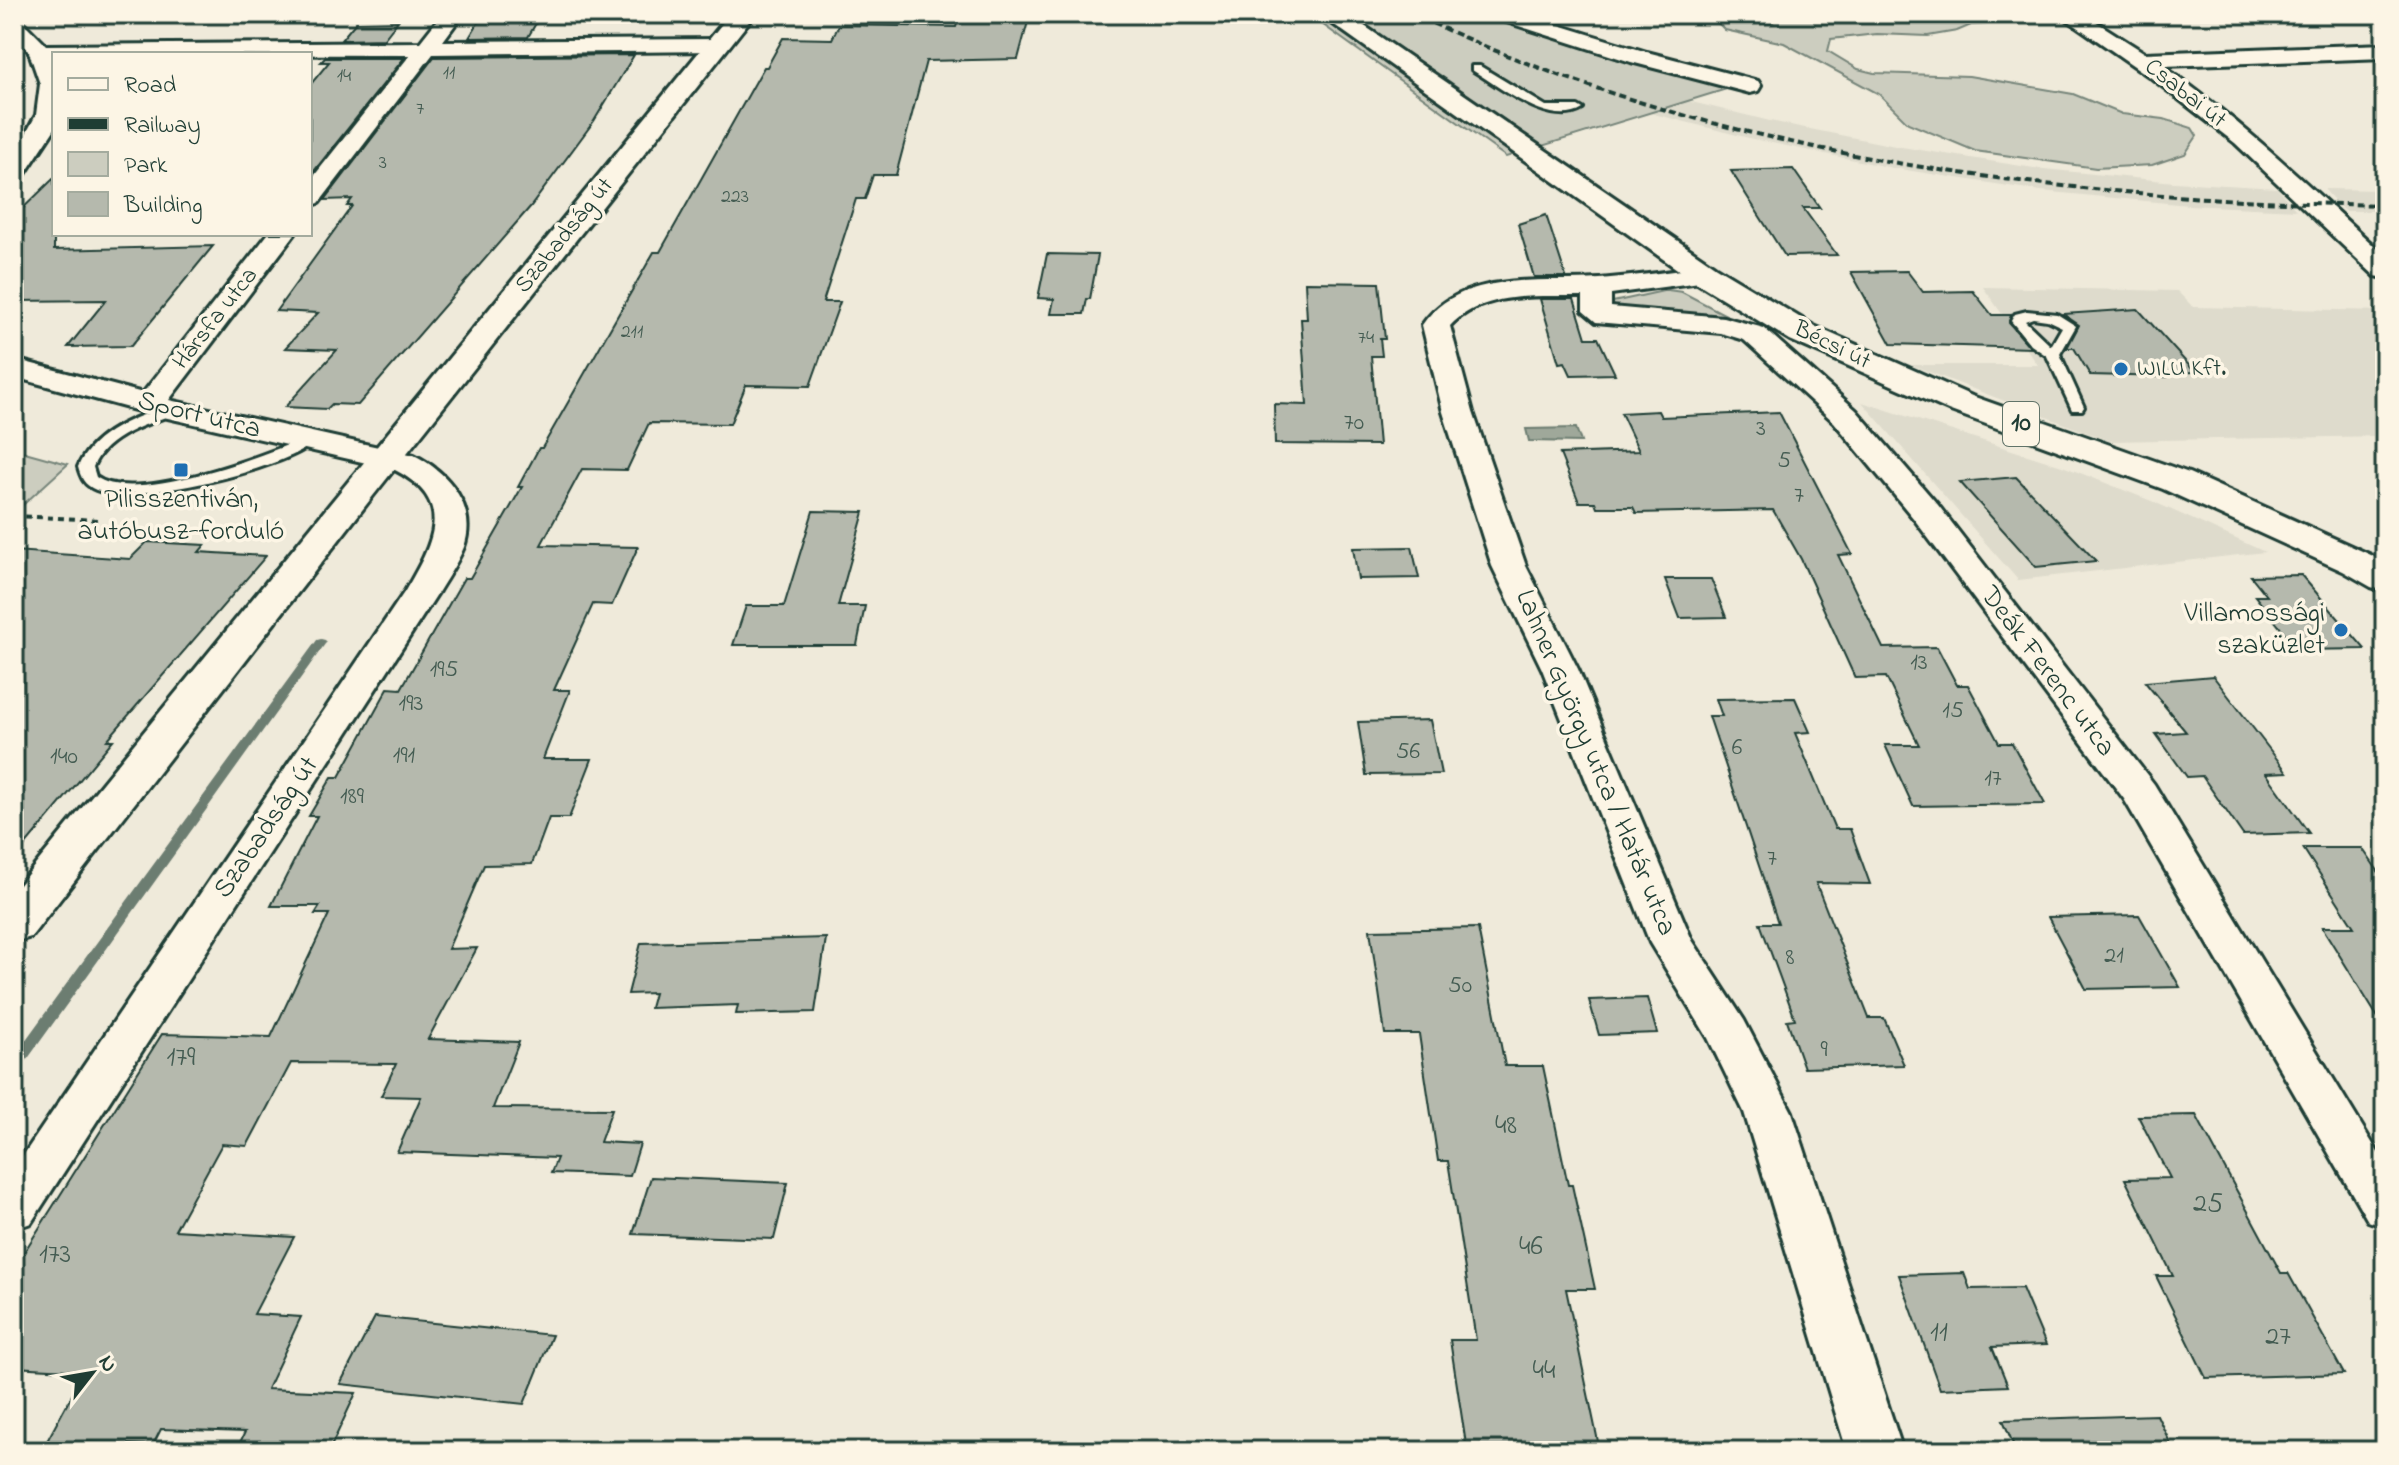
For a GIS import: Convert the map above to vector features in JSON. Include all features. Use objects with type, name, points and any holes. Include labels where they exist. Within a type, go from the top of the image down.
[{"type":"main road","name":"Szabadság út","points":[[14,925],[743,14]]},
{"type":"main road","name":"Bécsi út","points":[[1331,14],[1705,274],[1802,333],[1960,403],[2176,481],[2385,579]]},
{"type":"street","points":[[312,195],[453,14]]},
{"type":"street","points":[[1501,14],[1639,57],[1750,86]]},
{"type":"street","name":"Csabai út","points":[[2069,14],[2143,60],[2294,183],[2385,270]]},
{"type":"street","points":[[14,24],[40,52],[50,76],[52,105],[42,133],[14,172]]},
{"type":"street","points":[[40,52],[719,45]]},
{"type":"street","points":[[2143,60],[2385,51]]},
{"type":"street","points":[[14,134],[42,133]]},
{"type":"street","name":"Hársfa utca","points":[[160,407],[281,236]]},
{"type":"street","name":"Lahner György utca / Határ utca","points":[[1705,274],[1597,287],[1506,290],[1470,299],[1443,314],[1436,325],[1458,412],[1509,566],[1560,669],[1672,943],[1728,1032],[1768,1112],[1875,1451]]},
{"type":"street","name":"Deák Ferenc utca","points":[[1597,287],[1595,306],[1606,316],[1723,325],[1754,334],[1845,416],[1926,512],[2140,793],[2385,1207]]},
{"type":"street","name":"Sport utca","points":[[14,368],[160,407],[307,442],[386,457]]},
{"type":"street","name":"Szabadság út","points":[[14,1209],[352,700],[445,551],[451,529],[447,506],[439,489],[418,468],[386,457]]},
{"type":"lane","points":[[1476,68],[1544,109],[1578,109]]},
{"type":"lane","points":[[2053,354],[2077,407]]},
{"type":"lane","points":[[160,407],[91,453],[86,465],[87,475],[95,484],[109,489],[143,490],[260,463],[307,442]]},
{"type":"path","points":[[14,516],[99,520]]},
{"type":"shaded area","points":[[1663,95],[1770,121],[1895,146],[2034,168],[2174,182],[2277,188],[2296,210],[2188,205],[2041,191],[1893,168],[1753,139],[1642,111]]},
{"type":"shaded area","points":[[2324,189],[2385,190],[2385,211],[2344,211]]},
{"type":"shaded area","points":[[1983,287],[2177,291],[2193,307],[2385,311],[2385,436],[2109,441],[1911,365],[2038,365]]},
{"type":"shaded area","points":[[1862,402],[2065,467],[2154,502],[2265,552],[2018,580]]},
{"type":"shaded area","points":[[1576,428],[1581,442],[1529,441],[1526,429]]},
{"type":"green space","points":[[1308,14],[1522,14],[1746,83],[1506,157]]},
{"type":"green space","points":[[1766,14],[2046,14],[2055,20],[1971,25],[1928,36],[1877,34],[1831,39],[1828,51],[1858,69],[1874,73],[1969,76],[2073,94],[2122,114],[2164,119],[2192,128],[2197,136],[2185,154],[2152,165],[2096,168],[1975,151],[1908,123],[1879,94],[1784,43],[1725,30],[1717,22],[1773,23]]},
{"type":"green space","points":[[1668,290],[1682,292],[1726,315],[1725,318],[1608,307],[1613,302]]},
{"type":"green space","points":[[14,449],[68,464],[14,513]]},
{"type":"building","points":[[960,14],[1030,14],[1018,59],[926,61],[896,175],[873,175],[865,199],[856,199],[823,302],[840,302],[810,386],[746,385],[730,424],[649,423],[627,470],[582,469],[541,545],[638,547],[612,605],[593,604],[554,690],[570,690],[543,759],[592,759],[569,818],[549,818],[532,864],[484,865],[448,949],[477,948],[428,1039],[519,1042],[493,1108],[612,1109],[600,1142],[640,1144],[630,1176],[551,1173],[557,1158],[397,1152],[421,1097],[381,1096],[396,1064],[291,1063],[247,1146],[222,1144],[175,1230],[294,1237],[254,1314],[301,1317],[267,1389],[356,1393],[329,1451],[236,1451],[245,1432],[161,1429],[153,1445],[47,1441],[85,1371],[14,1367],[14,1268],[162,1034],[271,1037],[329,914],[315,914],[320,906],[271,906],[317,816],[309,816],[332,777],[339,777],[388,688],[401,689],[464,578],[470,578],[522,487],[518,487],[539,448],[542,448],[654,252],[660,252],[764,67],[767,67],[783,38],[832,39],[839,25],[956,27]]},
{"type":"building","points":[[539,18],[528,37],[469,38],[478,23],[486,19]]},
{"type":"building","points":[[398,21],[384,39],[341,40],[356,22]]},
{"type":"building","points":[[634,55],[594,121],[531,206],[358,405],[332,404],[327,409],[285,407],[337,350],[285,348],[318,313],[276,311],[352,206],[347,206],[352,199],[325,200],[434,57]]},
{"type":"building","points":[[325,58],[404,58],[312,173],[312,83],[329,62],[321,62]]},
{"type":"building","points":[[1793,169],[1820,208],[1803,208],[1837,255],[1785,256],[1731,171]]},
{"type":"building","points":[[52,180],[54,250],[213,246],[131,346],[68,347],[106,300],[14,301],[14,217]]},
{"type":"building","points":[[1546,215],[1566,277],[1534,277],[1518,224]]},
{"type":"building","points":[[1047,254],[1098,255],[1084,314],[1051,314],[1054,299],[1038,298]]},
{"type":"building","points":[[1907,271],[1923,292],[1973,291],[1992,315],[2011,315],[2009,323],[2031,348],[1891,344],[1851,272]]},
{"type":"building","points":[[1305,282],[1379,283],[1385,339],[1380,339],[1382,356],[1371,356],[1379,445],[1275,444],[1274,404],[1307,405],[1301,319],[1307,319]]},
{"type":"building","points":[[1540,299],[1574,299],[1586,338],[1598,338],[1615,374],[1571,375],[1565,362],[1559,363]]},
{"type":"building","points":[[2138,309],[2195,372],[2164,373],[2167,377],[2090,375],[2074,348],[2067,348],[2079,325],[2063,314]]},
{"type":"building","points":[[1658,411],[1661,417],[1779,412],[1852,554],[1838,555],[1883,648],[1937,647],[1957,685],[1968,685],[1999,743],[2012,743],[2045,804],[1913,806],[1885,745],[1919,745],[1886,677],[1855,678],[1801,559],[1773,510],[1636,513],[1633,507],[1597,507],[1595,502],[1579,502],[1560,454],[1639,451],[1621,413]]},
{"type":"building","points":[[2016,477],[2096,561],[2036,567],[1960,482]]},
{"type":"building","points":[[813,511],[864,512],[838,606],[865,606],[857,645],[733,645],[746,606],[784,606]]},
{"type":"building","points":[[147,542],[205,545],[199,552],[266,556],[107,740],[113,740],[14,859],[14,551],[130,559]]},
{"type":"building","points":[[1412,547],[1419,578],[1358,579],[1353,548]]},
{"type":"building","points":[[2301,575],[2365,649],[2298,650],[2255,596],[2267,596],[2251,576]]},
{"type":"building","points":[[1665,579],[1711,579],[1726,617],[1680,618]]},
{"type":"building","points":[[2213,676],[2287,772],[2266,773],[2309,833],[2243,835],[2202,776],[2187,777],[2156,734],[2186,732],[2145,682]]},
{"type":"building","points":[[1795,698],[1810,732],[1795,733],[1835,829],[1850,829],[1870,884],[1816,883],[1869,1018],[1884,1018],[1904,1065],[1804,1068],[1787,1020],[1795,1019],[1760,923],[1778,923],[1709,716],[1722,716],[1716,699]]},
{"type":"building","points":[[1430,720],[1441,774],[1366,775],[1358,722]]},
{"type":"building","points":[[2303,848],[2362,848],[2385,881],[2385,1029],[2322,927],[2354,927]]},
{"type":"building","points":[[2139,915],[2180,987],[2086,989],[2048,917]]},
{"type":"building","points":[[1478,928],[1505,1066],[1543,1066],[1568,1185],[1572,1185],[1595,1289],[1566,1289],[1600,1451],[1467,1451],[1450,1340],[1476,1340],[1448,1161],[1438,1161],[1419,1034],[1385,1034],[1370,930]]},
{"type":"building","points":[[826,938],[815,1012],[736,1014],[738,1005],[650,1008],[654,993],[628,994],[641,943]]},
{"type":"building","points":[[1647,998],[1657,1033],[1599,1035],[1589,1000]]},
{"type":"building","points":[[2196,1115],[2281,1273],[2288,1273],[2344,1374],[2206,1378],[2156,1276],[2173,1276],[2125,1179],[2170,1178],[2138,1116]]},
{"type":"building","points":[[651,1177],[788,1183],[774,1239],[633,1234]]},
{"type":"building","points":[[1964,1273],[1970,1289],[2022,1288],[2046,1345],[1992,1347],[2008,1386],[1940,1389],[1899,1275]]},
{"type":"building","points":[[375,1317],[552,1335],[524,1404],[340,1384]]},
{"type":"building","points":[[2157,1415],[2174,1451],[2016,1451],[2003,1420]]},
{"type":"waterway","points":[[14,1067],[321,642]]},
{"type":"railway","points":[[1413,14],[1527,63],[1645,104],[1765,136],[1888,161],[2012,180],[2136,193],[2385,205]]},
{"type":"place","name":"WILU Kft.","points":[[2121,369]]},
{"type":"place","name":"Pilisszentiván, autóbusz-forduló","points":[[181,470]]},
{"type":"place","name":"Villamossági szaküzlet","points":[[2341,630]]}]
